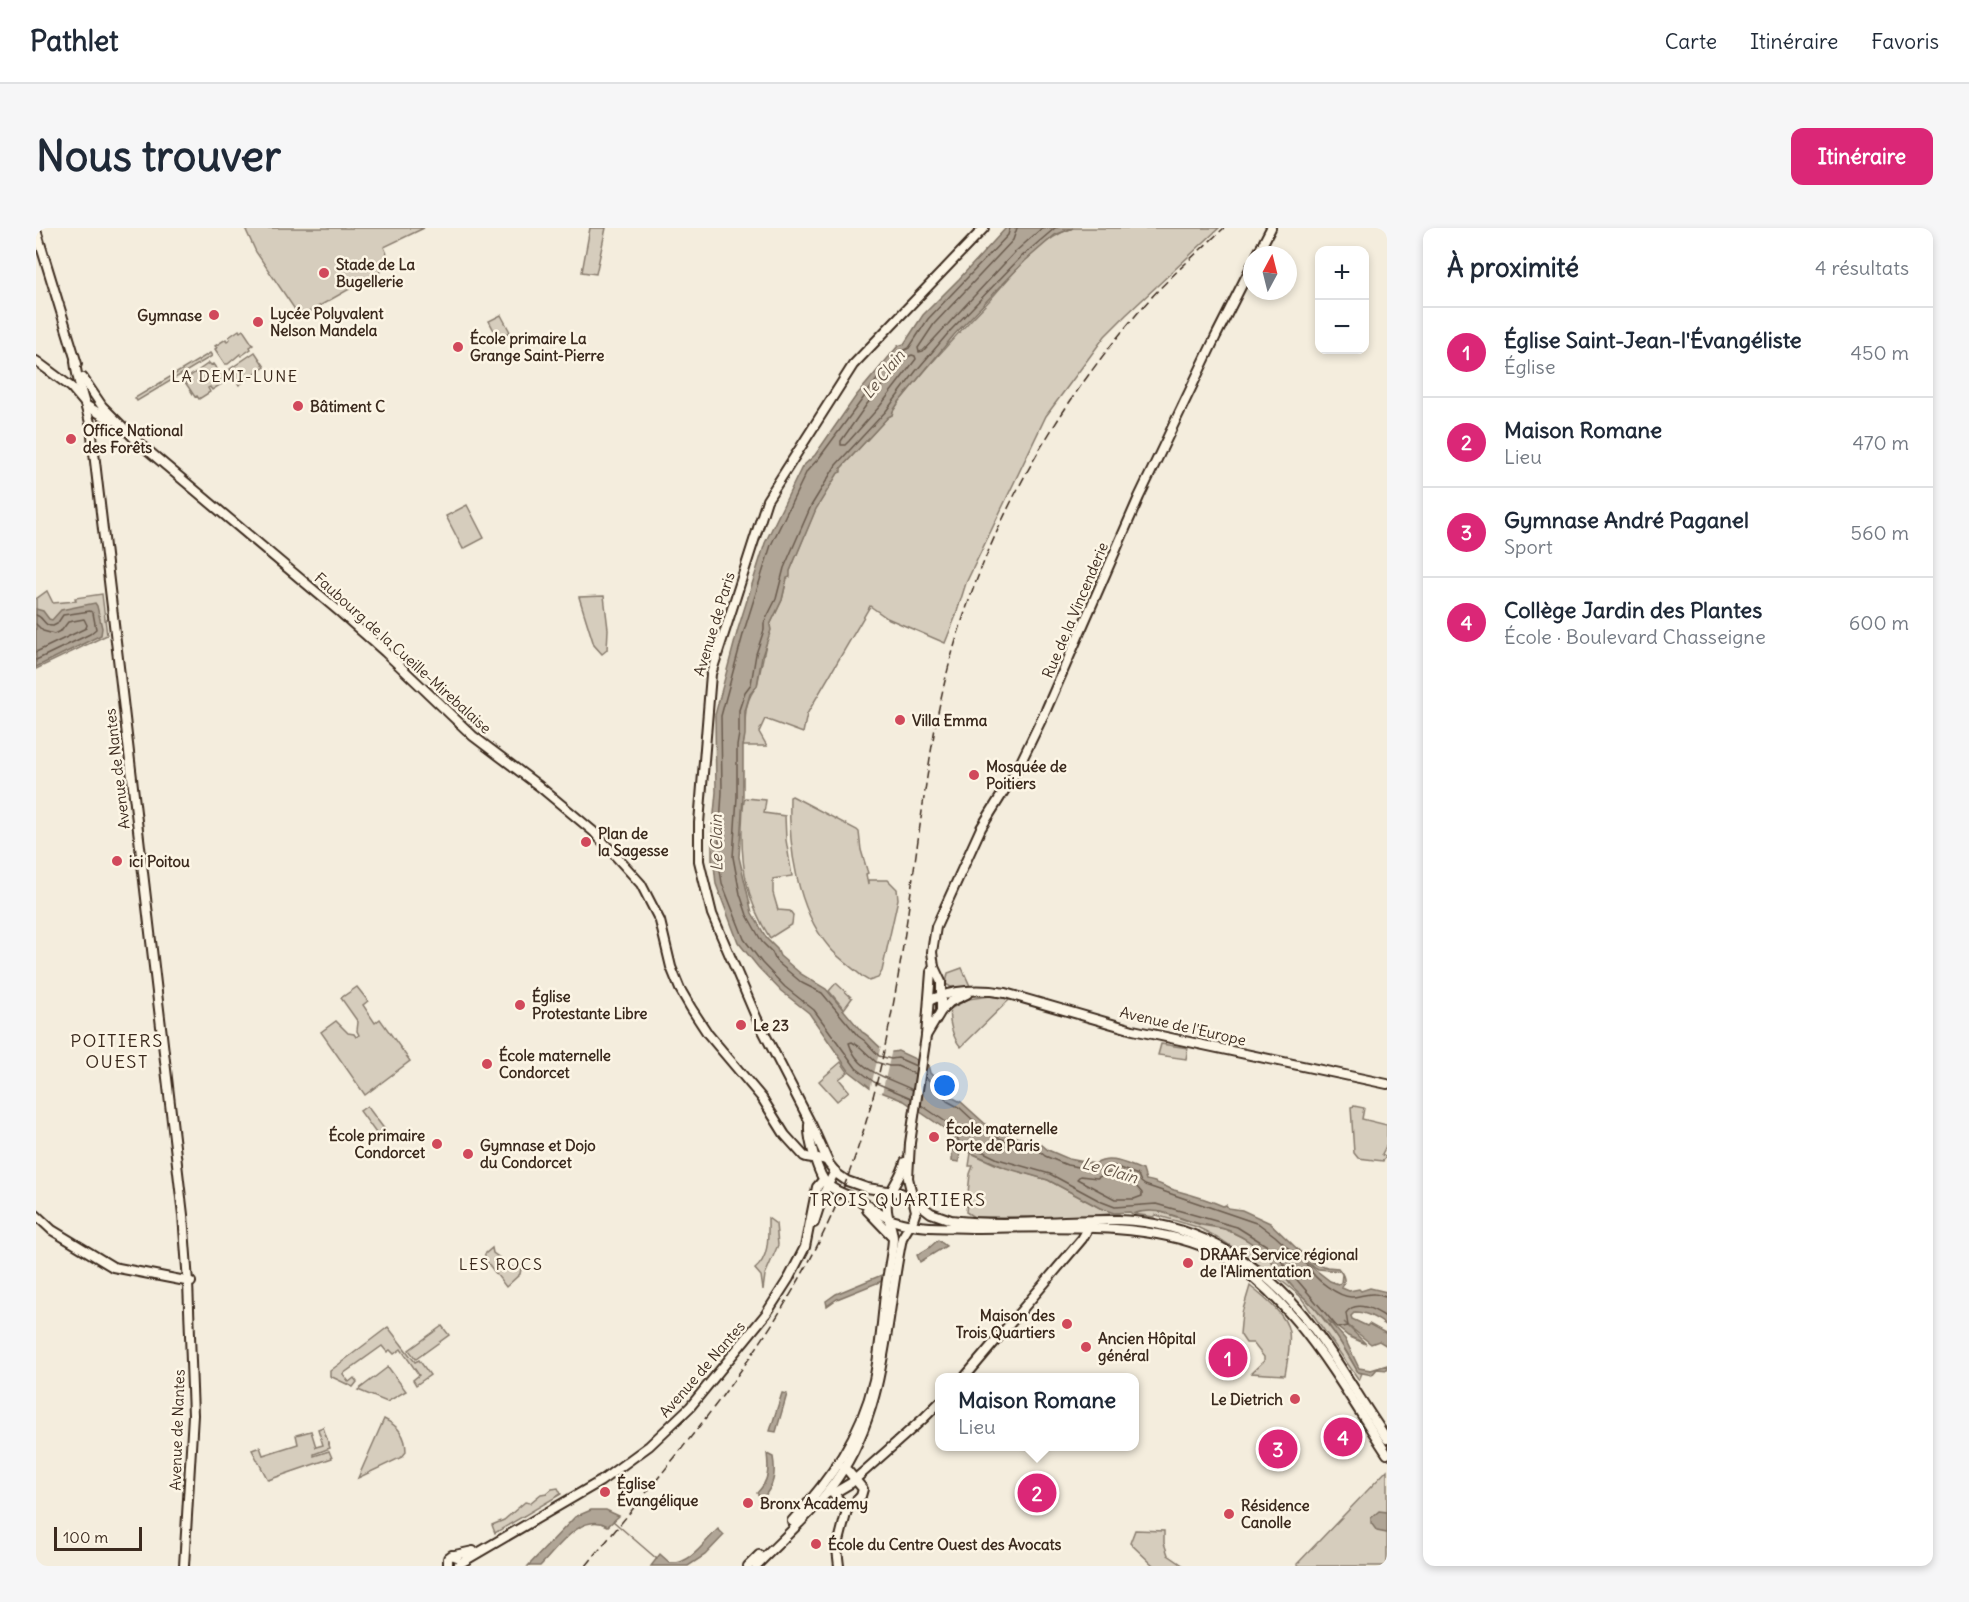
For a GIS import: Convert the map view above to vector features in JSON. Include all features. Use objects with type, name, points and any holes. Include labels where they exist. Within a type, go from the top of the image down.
[{"type":"main road","name":"Avenue de Paris","points":[[892,1191],[867,1188],[847,1181],[827,1161],[751,1006],[712,914],[699,861],[699,823],[711,674],[767,500],[853,365],[984,228]]},
{"type":"main road","points":[[1262,246],[1271,228]]},
{"type":"main road","points":[[36,230],[75,361],[83,378],[102,406],[122,428]]},
{"type":"main road","name":"Rue de la Vincenderie","points":[[941,1011],[940,977],[934,967],[932,944],[936,927],[981,828],[1017,770],[1041,720],[1139,497],[1243,283]]},
{"type":"main road","points":[[36,361],[71,387],[87,406],[122,428]]},
{"type":"main road","points":[[75,361],[77,377],[83,391]]},
{"type":"main road","points":[[83,378],[83,391]]},
{"type":"main road","points":[[71,387],[83,391],[102,406]]},
{"type":"main road","name":"Avenue de Nantes","points":[[83,391],[87,406],[117,642],[191,1282],[188,1294],[193,1415],[184,1566]]},
{"type":"main road","name":"Faubourg de la Cueille-Mirebalaise","points":[[122,428],[385,652],[473,736],[591,829],[641,884],[660,921],[671,967],[680,989],[708,1034],[762,1098],[789,1139],[805,1157],[815,1157]]},
{"type":"main road","name":"Rue de la Vincenderie","points":[[926,1036],[931,972],[934,967]]},
{"type":"main road","name":"Avenue de l'Europe","points":[[941,1011],[950,1002],[974,992]]},
{"type":"main road","name":"Avenue de l'Europe","points":[[929,1001],[942,995],[974,992],[1005,993],[1133,1030],[1387,1084]]},
{"type":"main road","points":[[841,1467],[874,1379],[893,1237],[887,1202],[903,1170],[910,1143],[926,1036],[941,1011]]},
{"type":"main road","name":"Avenue de Paris","points":[[809,1121],[808,1130],[815,1157],[828,1182],[847,1181]]},
{"type":"main road","points":[[756,1566],[829,1489],[861,1436],[876,1395],[902,1238],[915,1214],[908,1178],[910,1143]]},
{"type":"main road","points":[[815,1157],[822,1157],[827,1161]]},
{"type":"main road","points":[[835,1171],[828,1182],[837,1191],[857,1199],[888,1218],[910,1224],[950,1227],[1086,1225],[1094,1221],[1125,1221],[1176,1230],[1210,1241],[1230,1251],[1268,1279],[1290,1300],[1387,1439]]},
{"type":"main road","name":"Avenue de Nantes","points":[[447,1565],[449,1556],[458,1562],[601,1481],[649,1446],[678,1419],[707,1388],[766,1314],[796,1266],[828,1182]]},
{"type":"main road","name":"Avenue de Nantes","points":[[807,1238],[817,1187],[828,1182]]},
{"type":"main road","points":[[822,1202],[837,1191]]},
{"type":"main road","points":[[892,1191],[914,1200],[931,1213],[953,1221],[1086,1225],[1124,1230],[1168,1236],[1206,1248],[1227,1258],[1262,1285],[1285,1306],[1299,1323],[1387,1454]]},
{"type":"main road","points":[[857,1199],[893,1237]]},
{"type":"main road","points":[[36,1215],[52,1230],[113,1267],[191,1282]]},
{"type":"main road","points":[[967,1373],[1082,1239],[1086,1225]]},
{"type":"main road","points":[[748,1566],[829,1489],[855,1479],[935,1406]]},
{"type":"main road","points":[[839,1566],[837,1549],[847,1510],[861,1496],[863,1489],[841,1467]]},
{"type":"main road","points":[[829,1489],[847,1510]]},
{"type":"shaded area","name":"Stade de La Bugellerie","points":[[245,228],[424,228],[384,247],[392,265],[300,317],[256,252]]},
{"type":"shaded area","points":[[590,228],[606,228],[596,274],[582,272]]},
{"type":"shaded area","points":[[1073,228],[1219,228],[1105,336],[1046,416],[966,583],[945,643],[887,618],[870,606],[807,714],[803,733],[765,719],[759,732],[767,746],[743,746],[747,707],[757,686],[770,625],[782,600],[787,578],[816,508],[841,468],[892,415],[899,402],[931,363],[1016,269],[1048,241]]},
{"type":"shaded area","points":[[501,315],[510,332],[498,338],[489,321]]},
{"type":"shaded area","points":[[239,330],[240,332],[243,330],[253,345],[241,356],[240,354],[225,364],[215,346],[230,339],[229,337]]},
{"type":"shaded area","points":[[255,352],[265,367],[239,385],[230,369]]},
{"type":"shaded area","points":[[210,353],[212,356],[137,401],[135,398]]},
{"type":"shaded area","points":[[209,363],[213,364],[223,378],[221,380],[223,383],[212,390],[208,388],[210,392],[199,399],[195,397],[185,382]]},
{"type":"shaded area","points":[[467,505],[484,538],[463,549],[446,516]]},
{"type":"shaded area","points":[[47,591],[53,603],[76,601],[75,598],[102,594],[107,635],[36,669],[36,599]]},
{"type":"shaded area","points":[[604,596],[608,629],[607,650],[602,654],[594,645],[579,597]]},
{"type":"shaded area","points":[[790,797],[857,830],[868,873],[866,874],[868,885],[868,880],[888,880],[897,889],[898,899],[882,971],[878,978],[869,981],[837,956],[818,932],[809,914],[802,896],[793,856],[790,816]]},
{"type":"shaded area","points":[[745,798],[766,800],[764,813],[785,816],[792,876],[773,879],[773,893],[778,910],[790,911],[793,915],[792,924],[770,938],[751,898],[744,870],[742,826]]},
{"type":"shaded area","points":[[962,968],[970,986],[955,988],[946,984],[948,973]]},
{"type":"shaded area","points":[[836,983],[852,998],[844,1009],[829,991]]},
{"type":"shaded area","points":[[357,987],[368,1001],[363,1005],[375,1023],[380,1019],[410,1061],[365,1095],[321,1032],[336,1021],[348,1033],[356,1037],[359,1035],[358,1022],[341,998]]},
{"type":"shaded area","points":[[990,996],[1010,999],[961,1047],[952,1029],[950,1009],[968,999]]},
{"type":"shaded area","points":[[1161,1044],[1188,1048],[1186,1059],[1158,1055]]},
{"type":"shaded area","points":[[841,1062],[848,1072],[839,1079],[849,1091],[837,1101],[819,1081]]},
{"type":"shaded area","points":[[367,1106],[385,1130],[378,1136],[360,1111]]},
{"type":"shaded area","points":[[1351,1107],[1364,1108],[1362,1119],[1387,1125],[1387,1144],[1382,1154],[1386,1157],[1383,1161],[1358,1158],[1354,1153]]},
{"type":"shaded area","points":[[971,1153],[995,1164],[1048,1180],[1100,1208],[1120,1213],[1076,1217],[974,1217],[966,1212],[973,1166],[969,1166]]},
{"type":"shaded area","points":[[1155,1210],[1201,1225],[1225,1229],[1250,1241],[1264,1251],[1291,1285],[1314,1307],[1338,1338],[1358,1372],[1362,1373],[1359,1380],[1300,1296],[1277,1277],[1217,1237],[1197,1227],[1156,1215],[1154,1217],[1134,1214]]},
{"type":"shaded area","points":[[768,1218],[776,1224],[778,1245],[765,1275],[763,1290],[761,1276],[755,1269],[766,1252]]},
{"type":"shaded area","points":[[492,1248],[493,1253],[515,1269],[517,1265],[521,1269],[520,1274],[506,1287],[484,1258]]},
{"type":"shaded area","points":[[1250,1286],[1273,1306],[1287,1325],[1290,1342],[1285,1375],[1251,1373],[1264,1361],[1264,1357],[1253,1343],[1246,1343],[1240,1334],[1242,1313]]},
{"type":"shaded area","points":[[442,1326],[449,1335],[416,1359],[409,1350]]},
{"type":"shaded area","points":[[388,1327],[415,1362],[419,1360],[430,1375],[416,1385],[413,1380],[419,1375],[401,1349],[394,1354],[390,1350],[387,1352],[382,1346],[343,1374],[349,1382],[354,1378],[357,1382],[353,1387],[330,1376],[330,1371]]},
{"type":"shaded area","points":[[388,1367],[406,1391],[387,1402],[358,1390]]},
{"type":"shaded area","points":[[384,1419],[400,1432],[405,1441],[406,1452],[402,1457],[358,1478]]},
{"type":"shaded area","points":[[323,1427],[330,1448],[314,1456],[329,1451],[332,1458],[268,1480],[252,1450],[260,1447],[263,1455],[298,1444],[296,1435],[311,1431],[316,1447],[323,1445],[318,1429]]},
{"type":"shaded area","points":[[1387,1470],[1387,1566],[1300,1566],[1297,1564]]},
{"type":"shaded area","points":[[558,1488],[561,1494],[495,1533],[492,1525],[504,1520],[525,1502],[530,1503],[541,1494]]},
{"type":"shaded area","points":[[1135,1530],[1164,1531],[1164,1543],[1168,1555],[1184,1566],[1154,1566],[1130,1543]]},
{"type":"water","name":"Le Clain","points":[[1006,228],[1073,228],[1055,235],[1025,261],[954,335],[899,402],[892,415],[841,468],[841,472],[838,473],[816,509],[790,571],[790,577],[787,578],[782,600],[770,625],[771,630],[762,656],[757,686],[750,694],[745,711],[739,857],[752,913],[780,956],[801,974],[826,989],[862,1032],[882,1049],[898,1051],[928,1065],[930,1073],[943,1085],[951,1097],[961,1102],[992,1130],[1042,1145],[1069,1159],[1095,1164],[1107,1160],[1119,1161],[1143,1170],[1146,1180],[1223,1206],[1226,1205],[1228,1208],[1242,1210],[1270,1223],[1311,1262],[1338,1268],[1342,1273],[1344,1278],[1342,1288],[1349,1291],[1359,1289],[1361,1291],[1370,1288],[1387,1292],[1387,1326],[1364,1313],[1355,1312],[1351,1316],[1352,1319],[1367,1326],[1369,1324],[1387,1334],[1387,1346],[1379,1341],[1371,1344],[1344,1322],[1366,1344],[1348,1336],[1328,1320],[1345,1339],[1359,1368],[1371,1370],[1387,1365],[1387,1370],[1377,1369],[1372,1375],[1358,1372],[1337,1337],[1310,1302],[1294,1289],[1266,1255],[1232,1232],[1156,1211],[1132,1214],[1130,1212],[1114,1213],[1048,1180],[1006,1168],[967,1151],[960,1151],[959,1162],[952,1161],[953,1140],[948,1131],[904,1101],[871,1088],[849,1071],[809,1013],[781,991],[738,942],[716,884],[712,860],[716,792],[715,715],[738,629],[765,543],[802,467],[815,455],[856,396],[898,346],[904,344],[923,315]],"holes":[[[1304,1261],[1318,1269],[1340,1271],[1341,1283],[1330,1281]]]},
{"type":"water","points":[[95,603],[102,628],[101,635],[36,667],[36,609],[43,611],[52,620],[61,610]]},
{"type":"water","points":[[938,1240],[946,1246],[920,1262],[917,1255]]},
{"type":"water","points":[[884,1274],[882,1281],[837,1299],[827,1306],[826,1301],[836,1294]]},
{"type":"water","points":[[782,1393],[787,1394],[776,1432],[770,1431]]},
{"type":"water","points":[[767,1454],[773,1457],[774,1474],[772,1484],[762,1499],[757,1493],[767,1475]]},
{"type":"water","points":[[591,1510],[606,1510],[619,1516],[608,1526],[598,1523],[579,1528],[570,1534],[540,1566],[528,1566],[575,1517]]},
{"type":"water","points":[[1379,1511],[1387,1512],[1387,1533],[1377,1531],[1371,1523],[1371,1518]]},
{"type":"water","points":[[718,1529],[724,1535],[705,1555],[688,1566],[651,1566],[660,1554],[670,1563],[685,1560]]},
{"type":"pier","points":[[881,1045],[892,1049],[882,1093],[870,1090]]},
{"type":"waterway","points":[[613,1521],[657,1559]]},
{"type":"railway","points":[[586,1566],[700,1426],[770,1328],[801,1277],[828,1224],[851,1168],[882,1062],[893,1008],[925,789],[946,675],[963,618],[984,561],[1009,507],[1037,454],[1069,403],[1104,354],[1152,297],[1224,228]]},
{"type":"place","name":"Stade de La Bugellerie","points":[[324,273]]},
{"type":"place","name":"Gymnase","points":[[214,315]]},
{"type":"place","name":"Lycée Polyvalent Nelson Mandela","points":[[258,322]]},
{"type":"place","name":"École primaire La Grange Saint-Pierre","points":[[458,347]]},
{"type":"place","name":"Bâtiment C","points":[[298,406]]},
{"type":"place","name":"Office National des Forêts","points":[[71,439]]},
{"type":"place","name":"Villa Emma","points":[[900,720]]},
{"type":"place","name":"Mosquée de Poitiers","points":[[974,775]]},
{"type":"place","name":"Plan de la Sagesse","points":[[586,842]]},
{"type":"place","name":"ici Poitou","points":[[117,861]]},
{"type":"place","name":"Église Protestante Libre","points":[[520,1005]]},
{"type":"place","name":"Le 23","points":[[741,1025]]},
{"type":"place","name":"École maternelle Condorcet","points":[[487,1064]]},
{"type":"place","name":"École maternelle Porte de Paris","points":[[934,1137]]},
{"type":"place","name":"École primaire Condorcet","points":[[437,1144]]},
{"type":"place","name":"Gymnase et Dojo du Condorcet","points":[[468,1154]]},
{"type":"place","name":"DRAAF Service régional de l'Alimentation","points":[[1188,1263]]},
{"type":"place","name":"Maison des Trois Quartiers","points":[[1067,1324]]},
{"type":"place","name":"Ancien Hôpital général","points":[[1086,1347]]},
{"type":"place","name":"Église Saint-Jean-l'Évangéliste","points":[[1228,1358]]},
{"type":"place","name":"Le Dietrich","points":[[1295,1399]]},
{"type":"place","name":"Collège Jardin des Plantes","points":[[1343,1437]]},
{"type":"place","name":"Gymnase André Paganel","points":[[1278,1449]]},
{"type":"place","name":"Église Évangélique","points":[[605,1492]]},
{"type":"place","name":"Maison Romane","points":[[1037,1493]]},
{"type":"place","name":"Bronx Academy","points":[[748,1503]]},
{"type":"place","name":"Résidence Canolle","points":[[1229,1514]]},
{"type":"place","name":"École du Centre Ouest des Avocats","points":[[816,1544]]},
{"type":"district","name":"LA DEMI-LUNE","points":[[235,376]]},
{"type":"district","name":"POITIERS OUEST","points":[[117,1050]]},
{"type":"district","name":"TROIS QUARTIERS","points":[[898,1199]]},
{"type":"district","name":"LES ROCS","points":[[501,1264]]}]
